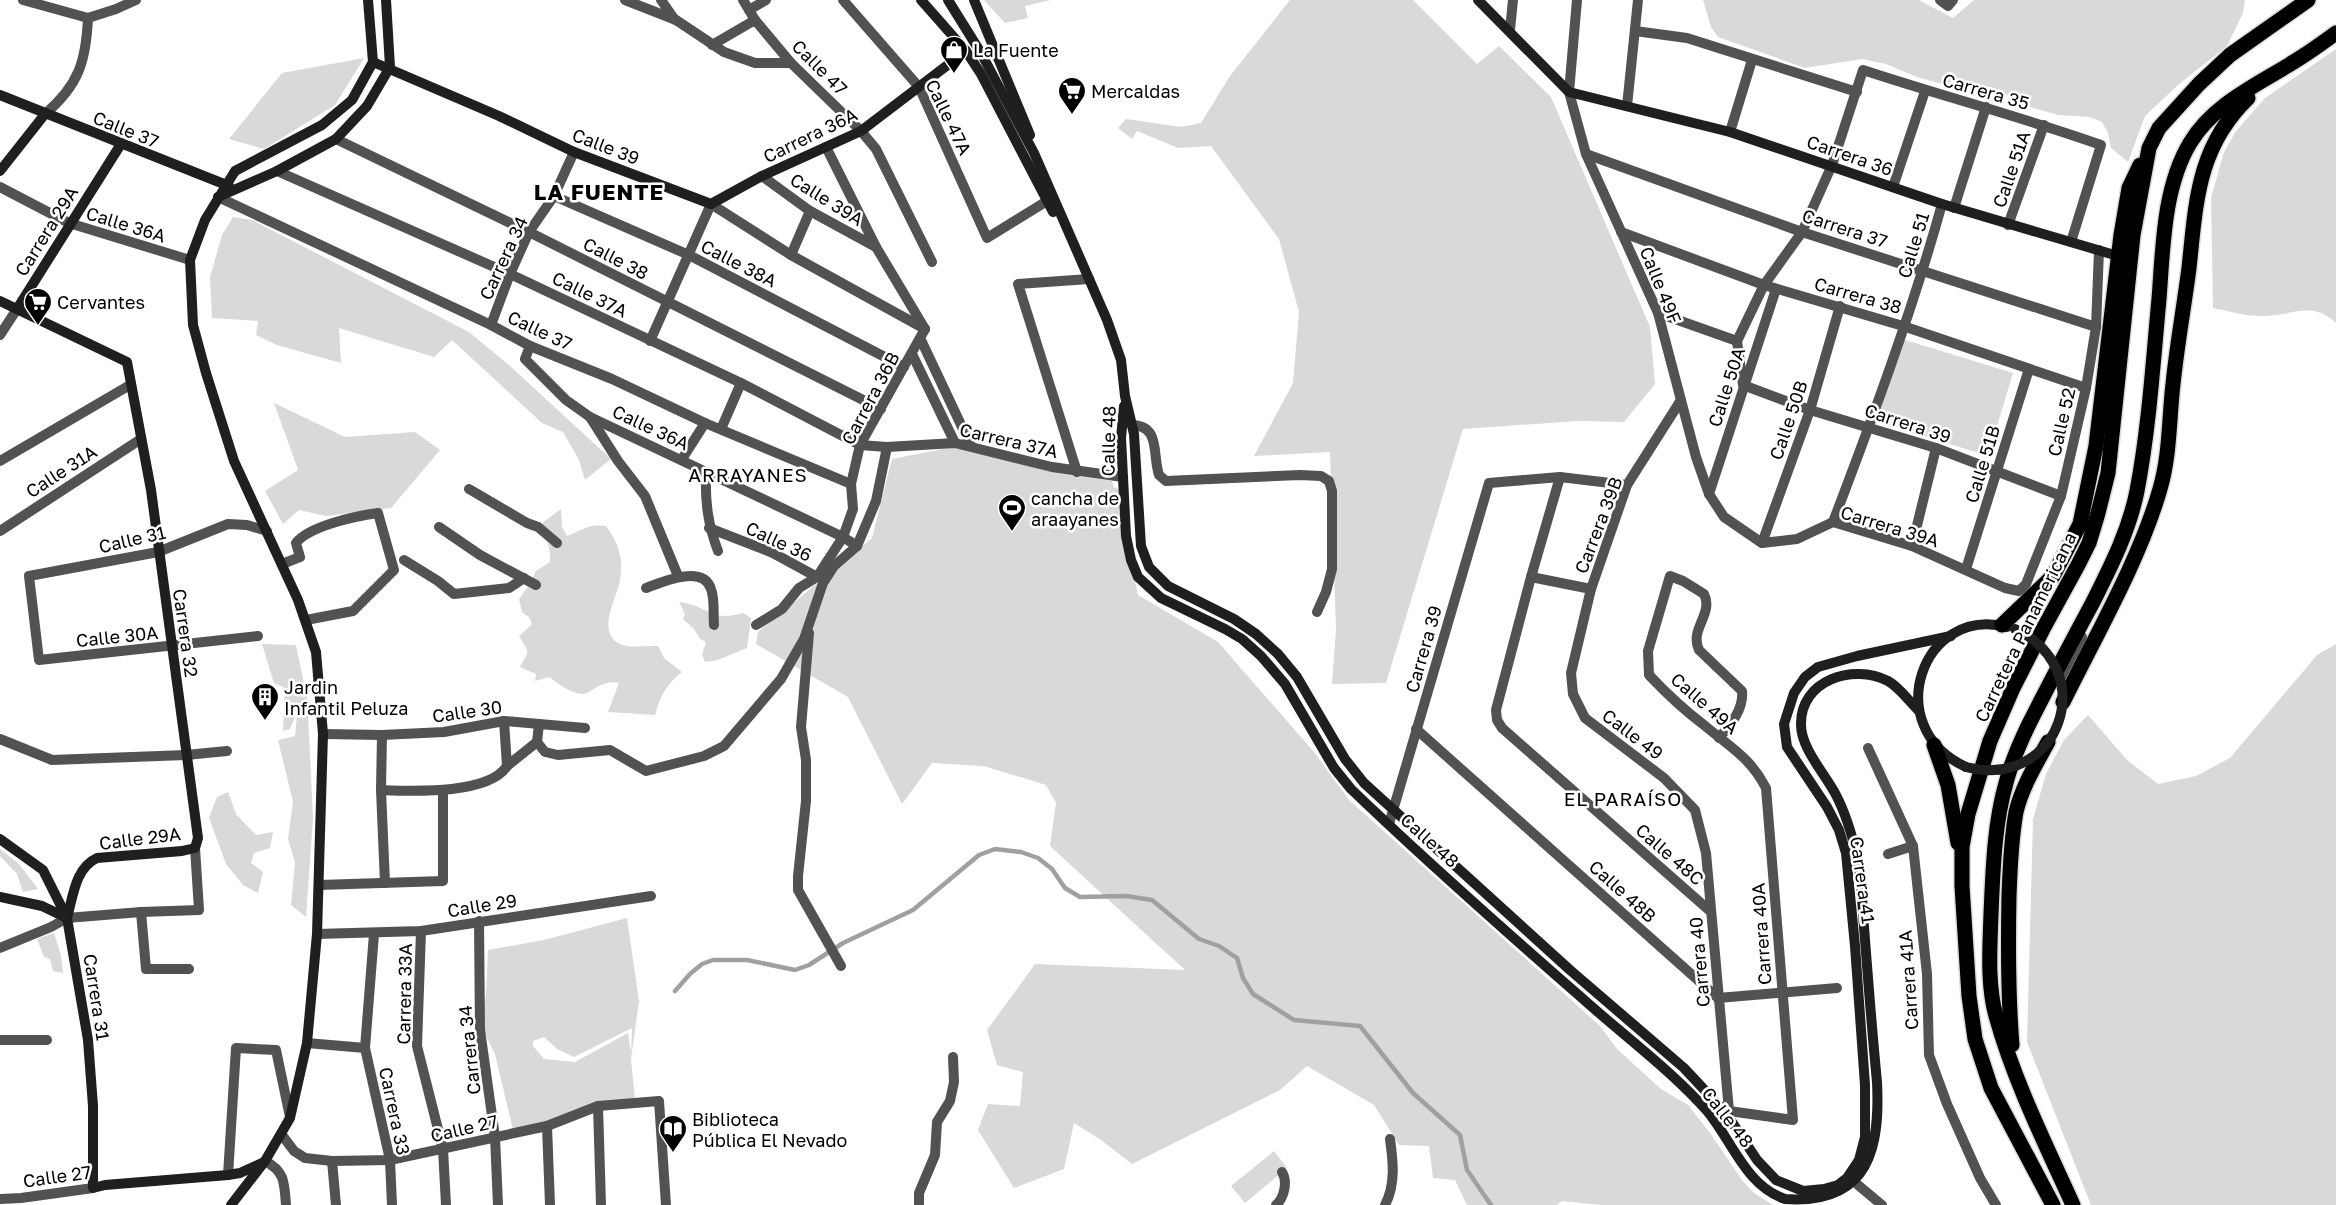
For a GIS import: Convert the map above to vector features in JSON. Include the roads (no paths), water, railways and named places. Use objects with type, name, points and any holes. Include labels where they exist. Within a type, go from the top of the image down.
[{"type":"highway","name":"Carretera Panamericana","points":[[2053,1205],[1991,1088],[1975,1039],[1969,996],[1962,886],[1962,847],[1967,822],[1978,777],[1990,741],[2034,646],[2089,543],[2098,512],[2108,473],[2133,235],[2149,148],[2159,128],[2199,84],[2230,55],[2308,0]]},
{"type":"highway","points":[[2063,702],[2124,578],[2161,487],[2168,447],[2174,377],[2196,205],[2203,169],[2215,139],[2232,113],[2249,97],[2336,33]]},
{"type":"highway","points":[[2073,1205],[2024,1095],[1996,1014],[1990,976],[1994,868],[2005,783],[2016,752],[2043,696],[2082,623],[2127,530],[2137,492],[2143,454],[2163,248],[2170,198],[2182,158],[2190,142],[2206,122],[2231,100],[2303,56]]},
{"type":"highway","points":[[2009,627],[2053,576],[2080,524],[2096,446],[2118,256],[2129,188],[2149,148]]},
{"type":"highway","points":[[2014,1070],[2009,1009],[2008,947],[2013,836],[2016,810],[2028,777],[2048,742]]},
{"type":"highway","points":[[1934,745],[1948,785],[1956,825],[1962,886]]},
{"type":"main road","points":[[231,1205],[265,1161],[290,1118],[307,1043],[317,934],[323,734],[317,660],[306,620],[234,461],[206,373],[193,325],[190,260],[205,220],[224,185],[235,170],[322,125],[352,100],[373,62],[368,0]]},
{"type":"main road","points":[[218,197],[242,188],[336,139],[367,106],[390,67],[386,0]]},
{"type":"main road","name":"Calle 48","points":[[921,0],[966,51],[987,83],[1047,201],[1074,248]]},
{"type":"main road","name":"Calle 48","points":[[948,0],[973,39],[1034,153],[1121,360],[1125,396],[1134,434],[1141,546],[1149,567],[1168,586],[1234,619],[1256,634],[1278,654],[1297,678],[1350,767],[1372,791],[1570,970],[1684,1068],[1728,1112],[1761,1166],[1776,1180],[1784,1185],[1803,1190],[1824,1189],[1838,1185],[1848,1178],[1854,1169]]},
{"type":"main road","name":"Calle 48","points":[[974,0],[1032,138],[1034,153]]},
{"type":"main road","points":[[1478,0],[1510,30],[1569,92]]},
{"type":"main road","points":[[973,39],[995,51],[989,58],[981,54]]},
{"type":"main road","name":"Carrera 36A","points":[[711,204],[762,176],[861,131],[966,51]]},
{"type":"main road","name":"Calle 39","points":[[373,62],[390,67],[574,152],[711,204]]},
{"type":"main road","name":"Carrera 36","points":[[1569,92],[1730,132],[1832,165],[1954,208],[2118,256]]},
{"type":"main road","name":"Calle 37","points":[[0,95],[224,185],[242,188]]},
{"type":"main road","points":[[0,171],[45,114]]},
{"type":"main road","name":"Carrera 29A","points":[[17,309],[121,144]]},
{"type":"main road","points":[[0,301],[17,309]]},
{"type":"main road","name":"Carrera 32","points":[[17,309],[127,362],[151,490],[198,838],[195,848]]},
{"type":"main road","name":"Calle 48","points":[[1125,396],[1121,438],[1127,546],[1138,577],[1161,598],[1225,629],[1261,656],[1285,684],[1338,774],[1389,824],[1522,946],[1674,1079],[1716,1122],[1759,1183],[1778,1196],[1798,1203],[1821,1204],[1831,1202],[1852,1192],[1858,1185]]},
{"type":"main road","points":[[1976,626],[2009,627],[2027,634],[2047,652],[2060,675],[2063,702],[2061,716],[2048,742],[2029,760],[2005,770],[1979,771],[1966,767],[1944,755],[1934,745],[1924,728],[1918,710],[1919,681],[1930,656],[1951,636],[1976,626]]},
{"type":"main road","name":"Carrera 41","points":[[1854,1169],[1859,1160],[1865,1137],[1866,1110],[1855,946],[1846,853],[1839,830],[1827,807],[1787,747],[1784,724],[1794,693],[1805,677],[1818,667],[1856,656],[1951,636]]},
{"type":"main road","name":"Carrera 41","points":[[1858,1185],[1875,1147],[1878,1103],[1858,858],[1847,817],[1821,768],[1804,745],[1800,724],[1810,694],[1823,683],[1835,677],[1855,673],[1872,674],[1890,682],[1918,710]]},
{"type":"main road","name":"Carrera 31","points":[[0,838],[43,870],[68,918],[88,1040],[93,1106],[93,1188]]},
{"type":"main road","name":"Calle 29A","points":[[68,918],[81,871],[90,861],[97,858],[182,851],[195,848]]},
{"type":"main road","points":[[0,897],[42,906],[68,918]]},
{"type":"main road","name":"Calle 27","points":[[93,1188],[105,1185],[228,1175],[240,1173],[265,1161]]},
{"type":"street","points":[[23,0],[88,18],[136,0]]},
{"type":"street","points":[[625,0],[676,20],[724,52],[755,63],[791,62]]},
{"type":"street","points":[[661,0],[676,20]]},
{"type":"street","name":"Calle 47","points":[[743,0],[755,20],[791,62],[861,131],[876,150],[932,262]]},
{"type":"street","points":[[749,10],[766,0]]},
{"type":"street","name":"Calle 47A","points":[[843,0],[919,87],[987,238],[1047,201]]},
{"type":"street","points":[[1510,30],[1513,0]]},
{"type":"street","points":[[1569,92],[1577,0]]},
{"type":"street","points":[[1627,106],[1638,0]]},
{"type":"street","points":[[45,114],[63,98],[76,78],[86,47],[88,18]]},
{"type":"street","points":[[712,45],[755,20]]},
{"type":"street","points":[[1635,30],[1687,38],[1857,92],[1832,165],[1802,232],[1764,285],[1737,341],[1743,385]]},
{"type":"street","points":[[1730,132],[1752,60]]},
{"type":"street","name":"Carrera 35","points":[[1857,92],[1863,70],[1925,91],[2044,125],[2101,145],[2071,242]]},
{"type":"street","points":[[1893,187],[1925,91]]},
{"type":"street","name":"Calle 49F","points":[[1569,92],[1586,154],[1658,314],[1696,457],[1709,494]]},
{"type":"street","name":"Calle 51","points":[[1954,208],[1986,108]]},
{"type":"street","name":"Calle 51A","points":[[2008,225],[2044,125]]},
{"type":"street","name":"Calle 38","points":[[336,139],[529,232],[881,408]]},
{"type":"street","points":[[826,147],[876,247],[925,329]]},
{"type":"street","name":"Carrera 34","points":[[492,325],[510,274],[529,232],[554,196],[574,152]]},
{"type":"street","name":"Carrera 37","points":[[1586,154],[1802,232],[2096,327]]},
{"type":"street","name":"Calle 37A","points":[[276,171],[510,274],[741,383],[860,445],[887,447]]},
{"type":"street","name":"Calle 39A","points":[[762,176],[810,211],[876,247]]},
{"type":"street","name":"Calle 36A","points":[[0,187],[69,224],[190,260]]},
{"type":"street","name":"Calle 38A","points":[[554,196],[689,256],[904,367]]},
{"type":"street","name":"Calle 37","points":[[218,197],[492,325],[530,346],[620,383],[721,429],[851,484]]},
{"type":"street","points":[[650,341],[711,204]]},
{"type":"street","name":"Calle 39","points":[[711,204],[790,254],[925,329]]},
{"type":"street","name":"Calle 51","points":[[1833,522],[1904,326],[1942,204]]},
{"type":"street","points":[[790,254],[810,211]]},
{"type":"street","name":"Carrera 38","points":[[1621,232],[1764,285],[1904,326],[2086,388]]},
{"type":"street","name":"Calle 52","points":[[2019,591],[2026,584],[2061,496],[2086,388],[2096,327],[2099,250]]},
{"type":"street","points":[[1077,472],[1018,284],[1088,279]]},
{"type":"street","name":"Calle 50A","points":[[1709,494],[1743,385],[1776,289]]},
{"type":"street","name":"Calle 50B","points":[[1762,543],[1810,410],[1840,306]]},
{"type":"street","name":"Carrera 29A","points":[[0,335],[17,309]]},
{"type":"street","points":[[1658,314],[1737,341]]},
{"type":"street","name":"Carrera 36B","points":[[756,625],[782,609],[798,588],[817,577],[843,537],[853,509],[851,484],[860,445],[925,329]]},
{"type":"street","points":[[920,340],[971,446]]},
{"type":"street","name":"Calle 36A","points":[[530,346],[525,359],[566,400],[590,417],[682,459],[706,474],[843,537],[857,546]]},
{"type":"street","points":[[912,354],[955,443]]},
{"type":"street","name":"Calle 51B","points":[[1966,569],[2028,369]]},
{"type":"street","points":[[721,429],[741,383]]},
{"type":"street","points":[[0,461],[130,385]]},
{"type":"street","name":"Carrera 39","points":[[1743,385],[1810,410],[1936,448],[2061,496]]},
{"type":"street","name":"Carrera 39B","points":[[1571,673],[1591,589],[1627,485],[1682,400]]},
{"type":"street","points":[[590,417],[618,461],[645,496],[678,576]]},
{"type":"street","points":[[682,459],[705,422]]},
{"type":"street","points":[[1132,425],[1144,426],[1151,434],[1159,475],[1166,481],[1300,475],[1321,476],[1329,480],[1332,491],[1332,569],[1326,592],[1317,612]]},
{"type":"street","name":"Calle 31A","points":[[0,531],[141,438]]},
{"type":"street","name":"Carrera 37A","points":[[887,447],[955,443],[1077,472],[1123,476]]},
{"type":"street","points":[[539,724],[537,742],[545,752],[558,755],[610,750],[646,771],[704,756],[724,746],[781,679],[809,628],[823,583],[834,566],[857,546],[876,501],[887,447]]},
{"type":"street","points":[[1912,546],[1936,448]]},
{"type":"street","points":[[706,474],[705,500],[709,528],[718,551]]},
{"type":"street","points":[[1591,589],[1530,577],[1560,477],[1627,485]]},
{"type":"street","name":"Carrera 39","points":[[1389,824],[1489,483],[1560,477]]},
{"type":"street","points":[[469,490],[527,523],[538,526],[558,543]]},
{"type":"street","points":[[1709,494],[1724,517],[1762,543]]},
{"type":"street","points":[[282,564],[300,557],[296,543],[302,535],[354,517],[378,513],[394,570],[353,610],[306,620]]},
{"type":"street","name":"Carrera 39A","points":[[1762,543],[1797,539],[1833,522],[1912,546],[2005,588],[2019,591]]},
{"type":"street","name":"Calle 31","points":[[39,660],[29,576],[158,552],[228,524],[247,524],[267,531]]},
{"type":"street","points":[[439,527],[480,555],[536,584]]},
{"type":"street","name":"Calle 36","points":[[709,528],[773,554],[817,577],[834,566]]},
{"type":"street","points":[[404,560],[438,581],[454,594],[508,588],[524,578]]},
{"type":"street","points":[[646,588],[678,576],[699,578],[708,582],[712,589],[714,624]]},
{"type":"street","name":"Calle 49A","points":[[1719,738],[1734,720],[1742,698],[1742,691],[1699,650],[1696,643],[1695,636],[1706,612],[1704,594],[1683,581],[1670,576],[1648,651],[1649,675],[1686,711],[1719,738],[1740,754]]},
{"type":"street","name":"Calle 48C","points":[[1530,577],[1496,710],[1497,720],[1502,728],[1710,911]]},
{"type":"street","points":[[809,628],[801,728],[806,760],[806,801],[798,890],[841,966]]},
{"type":"street","name":"Calle 30A","points":[[39,660],[258,636]]},
{"type":"street","name":"Calle 49","points":[[1571,673],[1573,694],[1586,718],[1664,778],[1695,810]]},
{"type":"street","points":[[504,720],[507,766]]},
{"type":"street","name":"Calle 30","points":[[323,734],[382,736],[444,732],[504,720],[585,728]]},
{"type":"street","name":"Calle 48B","points":[[1416,729],[1718,998]]},
{"type":"street","points":[[382,736],[381,790],[384,883]]},
{"type":"street","points":[[0,739],[52,760],[186,755],[227,751]]},
{"type":"street","points":[[381,790],[443,791],[478,784],[504,772],[507,766],[537,742]]},
{"type":"street","name":"Carrera 41A","points":[[1868,748],[1913,846],[1926,974],[1929,1055],[1947,1104],[1980,1178],[1996,1205]]},
{"type":"street","name":"Carrera 40A","points":[[1728,1112],[1793,1120],[1766,788],[1757,770],[1740,754]]},
{"type":"street","points":[[319,885],[443,881],[443,791]]},
{"type":"street","name":"Carrera 40","points":[[1695,810],[1706,854],[1728,1112]]},
{"type":"street","points":[[1888,854],[1913,846]]},
{"type":"street","name":"Carrera 32","points":[[141,912],[199,910],[195,848]]},
{"type":"street","name":"Calle 29","points":[[317,934],[374,934],[421,931],[651,896]]},
{"type":"street","points":[[0,948],[68,918],[141,912],[146,969],[189,969]]},
{"type":"street","name":"Carrera 34","points":[[478,921],[480,1030],[495,1137],[498,1205]]},
{"type":"street","name":"Carrera 33A","points":[[421,931],[417,1046],[443,1149],[446,1205]]},
{"type":"street","name":"Carrera 33","points":[[374,934],[365,1048],[390,1160],[392,1205]]},
{"type":"street","points":[[1718,998],[1837,988]]},
{"type":"street","points":[[0,1040],[47,1040]]},
{"type":"street","points":[[307,1043],[365,1048]]},
{"type":"street","points":[[228,1175],[236,1048],[276,1050],[290,1118]]},
{"type":"street","points":[[919,1205],[919,1193],[935,1155],[936,1122],[950,1101],[954,1082],[953,1057]]},
{"type":"street","name":"Calle 27","points":[[282,1134],[298,1155],[317,1160],[390,1160],[547,1126],[598,1106],[660,1101],[666,1205]]},
{"type":"street","points":[[598,1106],[602,1205]]},
{"type":"street","points":[[1716,1122],[1728,1112]]},
{"type":"street","points":[[547,1126],[550,1205]]},
{"type":"street","points":[[1385,1205],[1392,1190],[1393,1160],[1390,1139]]},
{"type":"street","points":[[265,1161],[280,1172],[283,1179],[286,1205]]},
{"type":"street","points":[[332,1161],[336,1205]]},
{"type":"street","points":[[1276,1205],[1284,1194],[1285,1177],[1282,1172]]},
{"type":"street","points":[[1858,1185],[1882,1205]]},
{"type":"street","name":"Calle 27","points":[[0,1199],[22,1198],[93,1188]]},
{"type":"waterway","points":[[675,991],[702,964],[713,960],[747,960],[795,970],[809,965],[843,943],[913,910],[979,855],[995,849],[1021,852],[1038,858],[1052,869],[1065,888],[1080,897],[1126,896],[1152,900],[1199,939],[1219,946],[1237,958],[1243,978],[1253,994],[1294,1020],[1360,1026],[1413,1093],[1460,1135],[1467,1170],[1491,1205]]},
{"type":"place","name":"La Fuente","points":[[954,74]]},
{"type":"place","name":"Mercaldas","points":[[1072,115]]},
{"type":"place","name":"Cervantes","points":[[38,326]]},
{"type":"place","name":"cancha de araayanes","points":[[1012,532]]},
{"type":"place","name":"Jardin Infantil Peluza","points":[[265,721]]},
{"type":"place","name":"Biblioteca Pública El Nevado","points":[[673,1153]]},
{"type":"district","name":"LA FUENTE","points":[[599,191]]},
{"type":"district","name":"ARRAYANES","points":[[748,474]]},
{"type":"district","name":"EL PARAÍSO","points":[[1623,798]]}]
